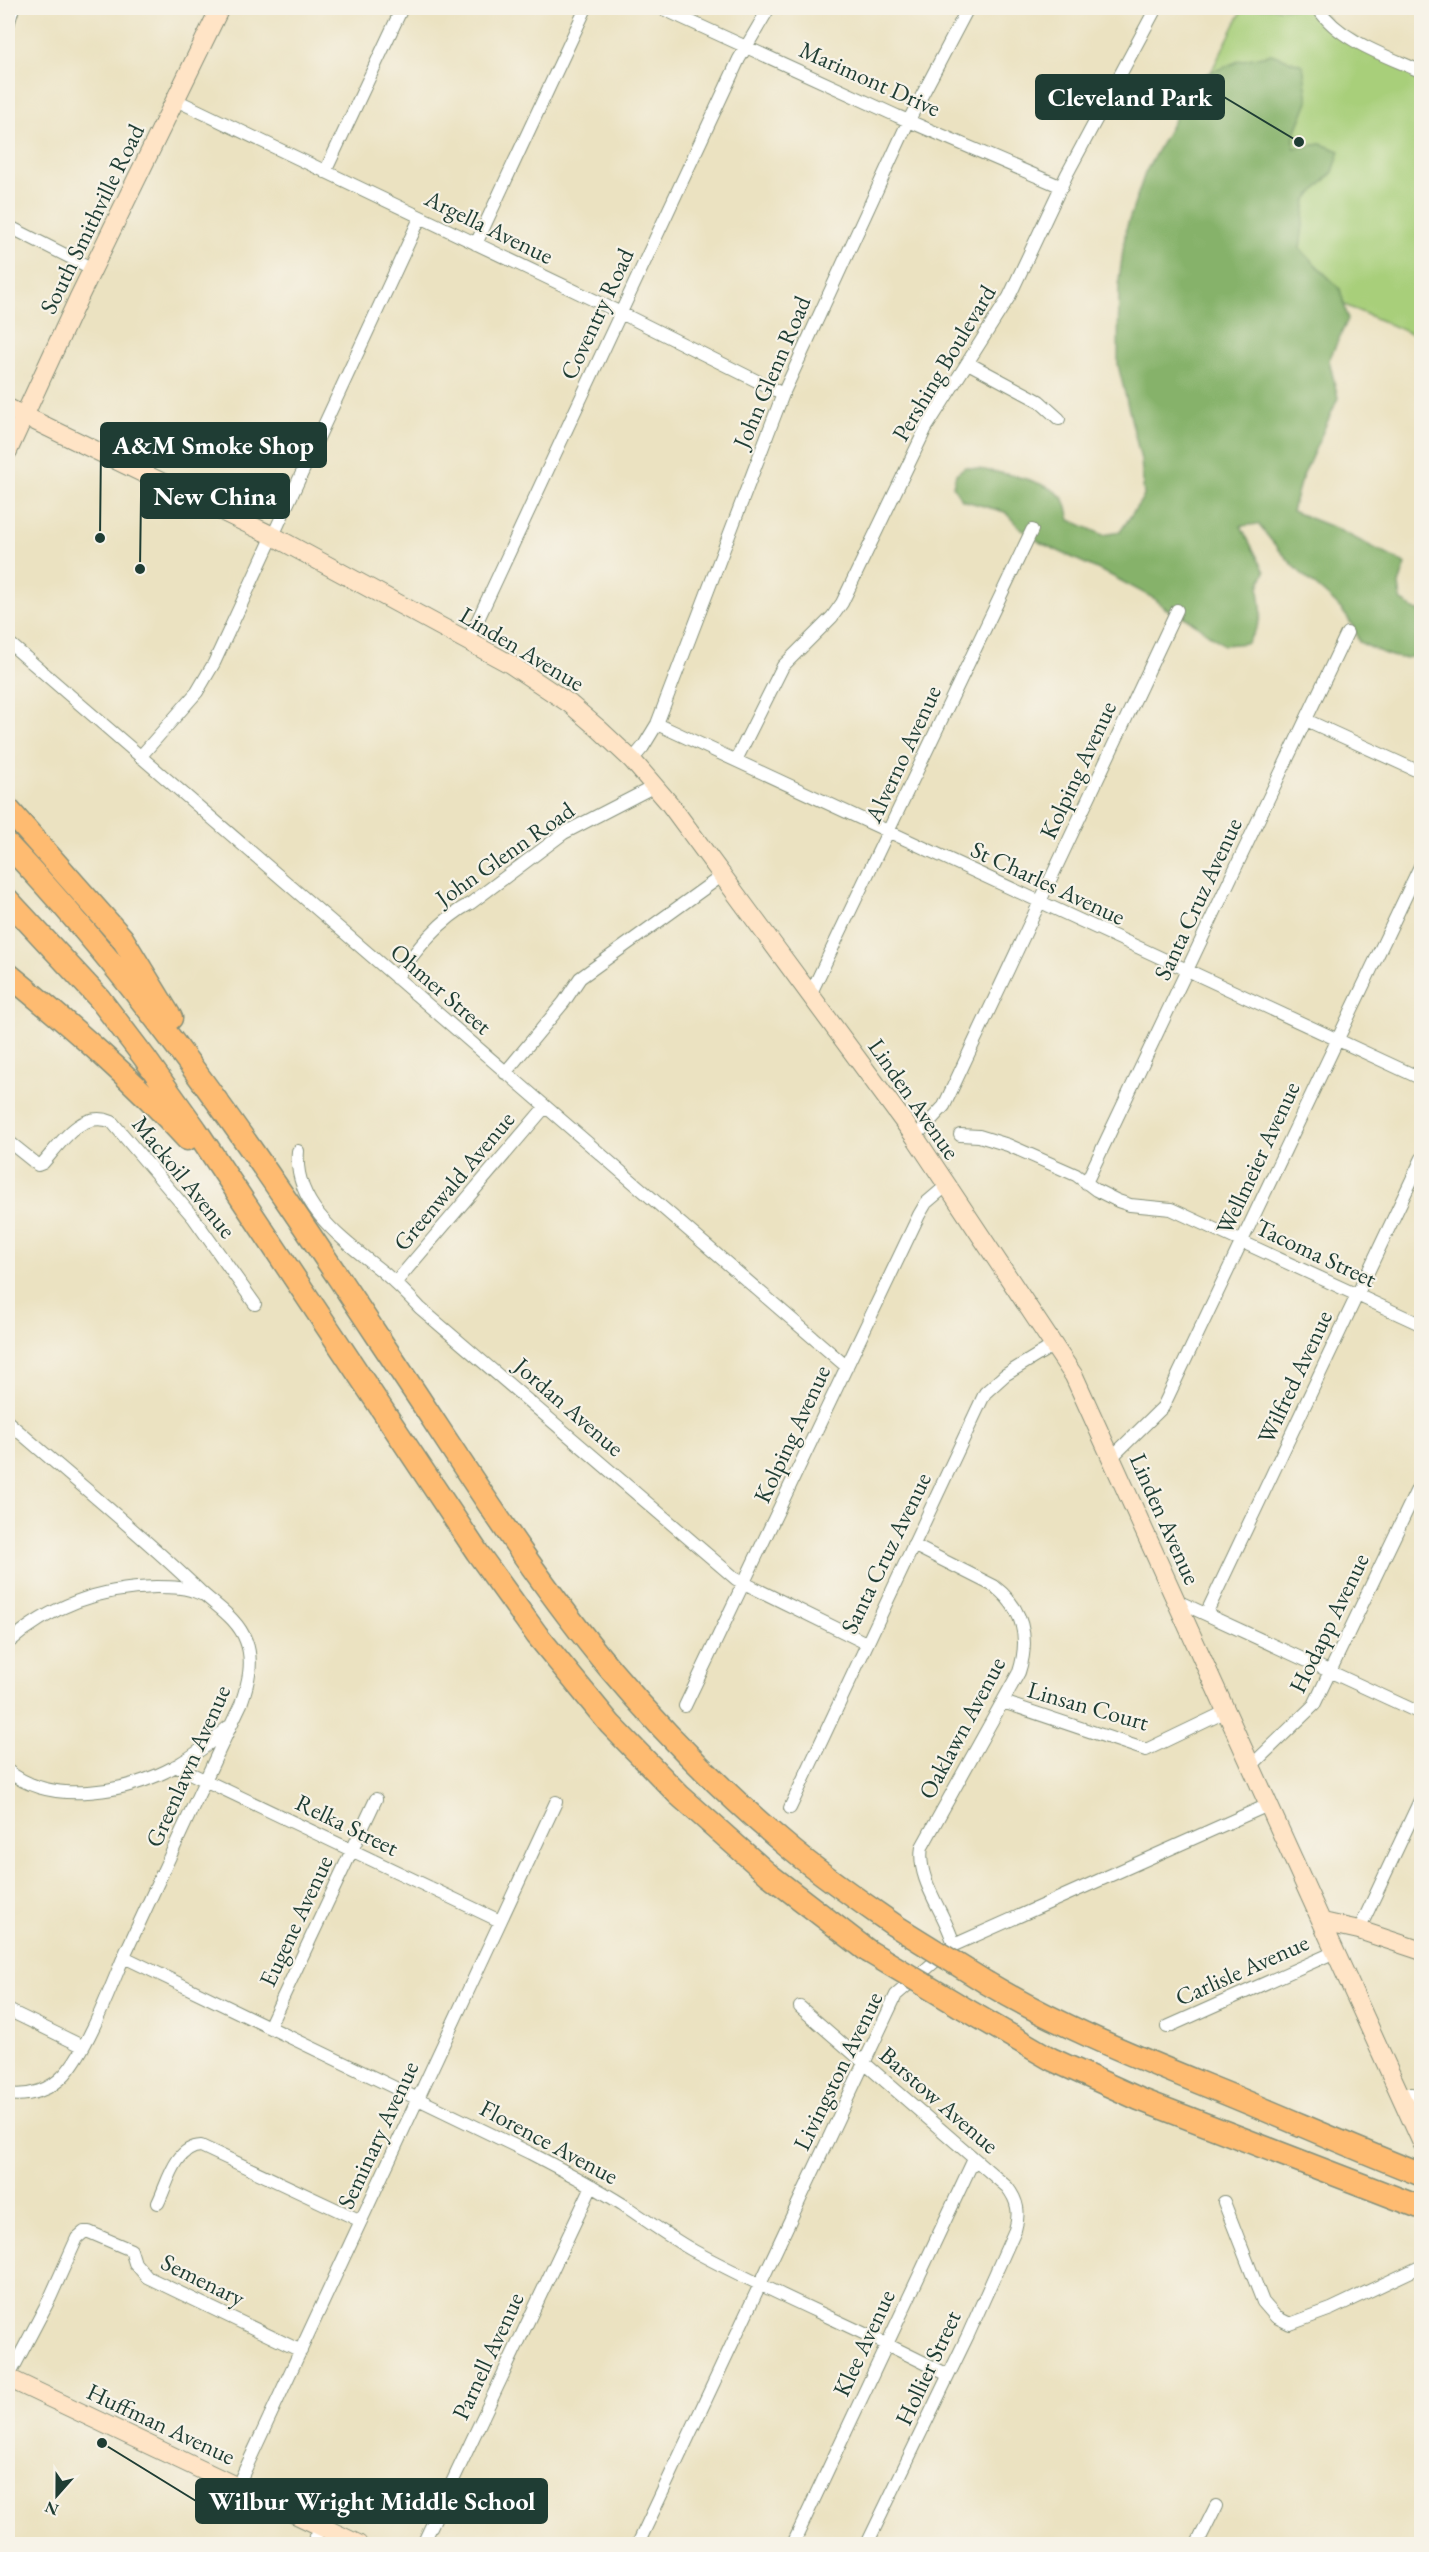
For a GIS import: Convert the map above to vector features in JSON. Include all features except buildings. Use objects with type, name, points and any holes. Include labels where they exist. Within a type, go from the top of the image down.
[{"type":"highway","points":[[8,809],[122,938],[246,1142]]},
{"type":"highway","points":[[8,845],[59,899],[197,1072],[541,1582],[613,1672],[721,1786],[785,1845],[894,1925],[1015,2000],[1122,2050],[1422,2175]]},
{"type":"highway","points":[[8,900],[99,998],[189,1121],[477,1552],[537,1635],[610,1724],[679,1795],[813,1911],[868,1951],[1051,2059],[1139,2098],[1412,2204]]},
{"type":"highway","points":[[8,974],[83,1036],[150,1098],[239,1196]]},
{"type":"main road","name":"South Smithville Road","points":[[8,452],[16,412],[93,269],[220,8]]},
{"type":"main road","name":"Linden Avenue","points":[[16,412],[273,536],[510,664],[570,704],[632,760],[655,786],[915,1137],[1074,1376],[1422,2143]]},
{"type":"main road","points":[[1323,1922],[1359,1930],[1422,1951]]},
{"type":"main road","name":"Huffman Avenue","points":[[8,2378],[358,2544]]},
{"type":"street","points":[[8,25],[13,8]]},
{"type":"street","points":[[325,172],[402,8]]},
{"type":"street","points":[[476,244],[586,8]]},
{"type":"street","name":"Marimont Drive","points":[[661,8],[1062,187]]},
{"type":"street","name":"Coventry Road","points":[[468,641],[747,46],[769,8]]},
{"type":"street","name":"John Glenn Road","points":[[632,760],[644,747],[657,724],[783,394],[909,120],[968,8]]},
{"type":"street","name":"Pershing Boulevard","points":[[736,760],[783,666],[826,623],[842,603],[926,428],[1009,297],[1062,187],[1156,8]]},
{"type":"street","points":[[1321,9],[1334,27],[1346,36],[1422,72]]},
{"type":"street","name":"Argella Avenue","points":[[176,100],[783,394]]},
{"type":"street","points":[[140,757],[184,708],[204,681],[420,218]]},
{"type":"street","points":[[8,226],[93,269]]},
{"type":"street","points":[[968,363],[1039,400],[1059,419]]},
{"type":"street","name":"Alverno Avenue","points":[[810,995],[1032,530]]},
{"type":"street","name":"Kolping Avenue","points":[[915,1137],[944,1106],[1176,610]]},
{"type":"street","name":"Santa Cruz Avenue","points":[[1086,1183],[1347,633]]},
{"type":"street","name":"Ohmer Street","points":[[8,642],[847,1367]]},
{"type":"street","points":[[1306,720],[1422,773]]},
{"type":"street","name":"St Charles Avenue","points":[[657,724],[1422,1079]]},
{"type":"street","name":"John Glenn Road","points":[[396,978],[443,921],[471,903],[564,833],[655,786]]},
{"type":"street","name":"Wellmeier Avenue","points":[[1112,1457],[1163,1407],[1422,862]]},
{"type":"street","name":"Greenwald Avenue","points":[[505,1073],[564,1002],[580,978],[723,875]]},
{"type":"street","name":"Greenwald Avenue","points":[[395,1283],[545,1107]]},
{"type":"street","name":"Mackoil Avenue","points":[[8,1141],[38,1165],[43,1163],[81,1124],[101,1119],[112,1122],[193,1217],[255,1304]]},
{"type":"street","name":"Tacoma Street","points":[[960,1135],[979,1136],[1000,1142],[1076,1175],[1118,1201],[1130,1205],[1171,1209],[1422,1325]]},
{"type":"street","name":"Jordan Avenue","points":[[298,1151],[298,1176],[321,1218],[420,1308],[736,1579],[866,1643]]},
{"type":"street","name":"Wilfred Avenue","points":[[1206,1614],[1422,1158]]},
{"type":"street","name":"Kolping Avenue","points":[[684,1706],[920,1215],[931,1198],[946,1186]]},
{"type":"street","name":"Santa Cruz Avenue","points":[[790,1808],[985,1393],[1005,1375],[1054,1345]]},
{"type":"street","name":"Greenlawn Avenue","points":[[8,1422],[160,1552],[228,1614],[247,1642],[250,1664],[248,1682],[233,1722],[72,2065],[54,2084],[27,2094],[8,2094]]},
{"type":"street","name":"Hodapp Avenue","points":[[1250,1767],[1309,1711],[1331,1671],[1422,1479]]},
{"type":"street","name":"Oaklawn Avenue","points":[[913,1545],[994,1586],[1008,1598],[1019,1613],[1024,1634],[1023,1660],[1003,1702],[922,1847],[923,1872],[951,1932],[954,1945]]},
{"type":"street","points":[[10,1637],[53,1612],[95,1595],[139,1588],[177,1587],[205,1595]]},
{"type":"street","points":[[1175,1600],[1422,1714]]},
{"type":"street","name":"Linsan Court","points":[[1003,1702],[1146,1750],[1226,1712]]},
{"type":"street","points":[[8,1772],[27,1783],[42,1788],[85,1792],[133,1783],[175,1766],[214,1739],[233,1722]]},
{"type":"street","name":"Relka Street","points":[[175,1766],[500,1921]]},
{"type":"street","points":[[1359,1930],[1422,1796]]},
{"type":"street","name":"Eugene Avenue","points":[[269,2027],[376,1799]]},
{"type":"street","name":"Seminary Avenue","points":[[237,2487],[556,1802]]},
{"type":"street","name":"Livingston Avenue","points":[[638,2544],[896,1995],[954,1945],[1268,1805]]},
{"type":"street","name":"Carlisle Avenue","points":[[1167,2027],[1335,1952]]},
{"type":"street","name":"Florence Avenue","points":[[124,1958],[530,2152],[592,2186],[669,2238],[887,2343],[948,2375]]},
{"type":"street","name":"Barstow Avenue","points":[[800,2007],[1007,2187],[1018,2206]]},
{"type":"street","points":[[8,2010],[82,2046]]},
{"type":"street","points":[[1400,2094],[1422,2097]]},
{"type":"street","points":[[158,2203],[181,2156],[193,2146],[201,2146],[361,2221]]},
{"type":"street","name":"Klee Avenue","points":[[793,2544],[974,2160]]},
{"type":"street","name":"Parnell Avenue","points":[[423,2544],[592,2186]]},
{"type":"street","points":[[1224,2202],[1263,2302],[1276,2317],[1290,2324],[1331,2309],[1422,2266]]},
{"type":"street","name":"Hollier Street","points":[[867,2544],[1015,2230],[1019,2217],[1018,2206]]},
{"type":"street","name":"Semenary","points":[[8,2378],[50,2298],[77,2238],[84,2232],[131,2250],[135,2263],[147,2277],[301,2351]]},
{"type":"street","points":[[1197,2544],[1216,2506]]},
{"type":"street","points":[[312,2544],[321,2527]]},
{"type":"green space","points":[[1243,8],[1318,8],[1334,27],[1421,72],[1421,338],[1141,213]]},
{"type":"green space","points":[[1271,54],[1303,65],[1308,101],[1294,136],[1294,148],[1321,144],[1340,151],[1333,172],[1306,200],[1300,249],[1340,289],[1348,319],[1329,360],[1338,398],[1300,483],[1292,511],[1335,528],[1406,564],[1399,584],[1401,600],[1417,611],[1421,611],[1421,651],[1407,658],[1382,653],[1359,642],[1349,620],[1342,611],[1295,567],[1258,524],[1241,526],[1265,572],[1259,589],[1260,617],[1247,643],[1224,645],[1188,619],[1165,608],[1155,599],[1041,543],[1017,525],[1005,512],[962,500],[953,486],[956,474],[965,467],[1017,476],[1055,491],[1063,498],[1070,520],[1103,535],[1120,532],[1144,496],[1141,460],[1118,365],[1119,280],[1126,229],[1145,173],[1197,78],[1239,61]]},
{"type":"place","name":"Cleveland Park","points":[[1299,142]]},
{"type":"place","name":"A&M Smoke Shop","points":[[100,538]]},
{"type":"place","name":"New China","points":[[140,569]]},
{"type":"place","name":"Wilbur Wright Middle School","points":[[102,2443]]}]
